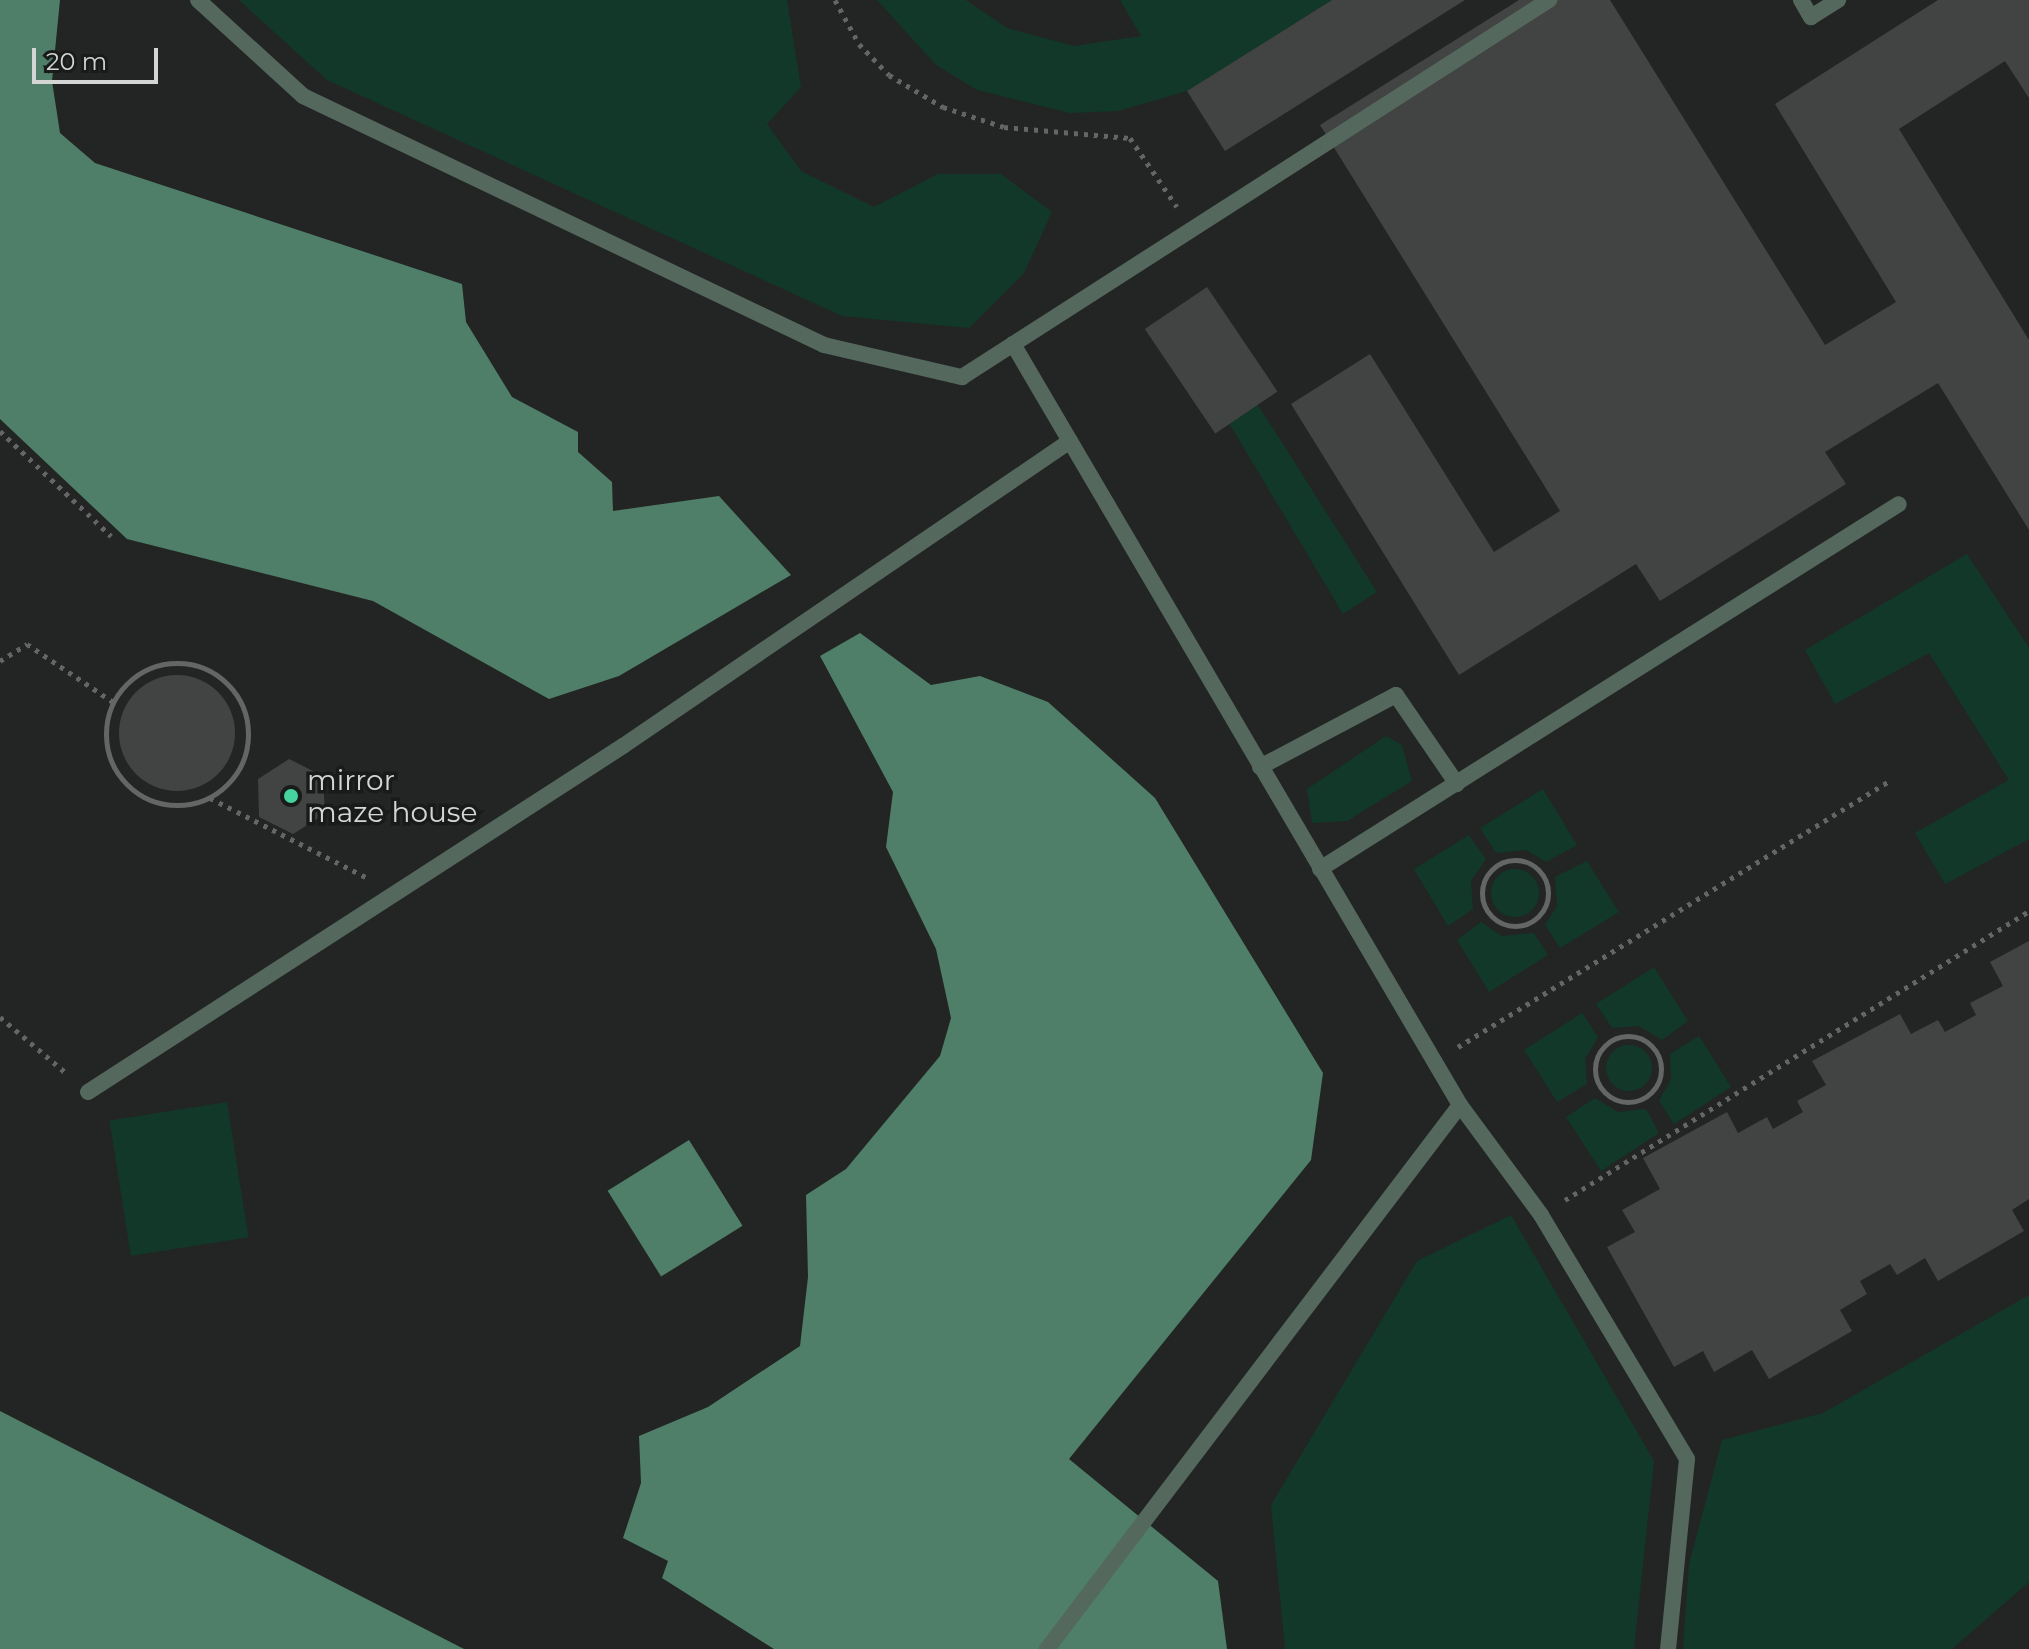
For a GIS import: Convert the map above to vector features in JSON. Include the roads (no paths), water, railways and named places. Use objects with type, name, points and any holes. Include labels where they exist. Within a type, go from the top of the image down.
[{"type":"lane","points":[[198,0],[303,96],[824,345],[962,377],[1549,0]]},
{"type":"lane","points":[[1801,0],[1811,17],[1838,0]]},
{"type":"lane","points":[[1013,344],[1460,1105],[1541,1215],[1687,1459],[1668,1649]]},
{"type":"lane","points":[[88,1092],[396,893],[1070,441]]},
{"type":"lane","points":[[1320,869],[1899,504]]},
{"type":"lane","points":[[1260,767],[1396,695],[1457,784]]},
{"type":"lane","points":[[1047,1649],[1153,1517],[1460,1105]]},
{"type":"place","name":"mirror maze house","points":[[291,796]]}]
